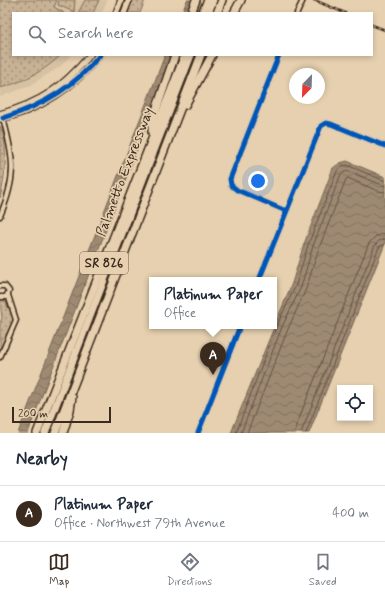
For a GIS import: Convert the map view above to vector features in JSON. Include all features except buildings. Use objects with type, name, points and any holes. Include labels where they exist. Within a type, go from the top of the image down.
[{"type":"highway","points":[[191,12],[196,0]]},
{"type":"highway","points":[[202,12],[208,0]]},
{"type":"highway","points":[[208,12],[213,0]]},
{"type":"highway","points":[[212,12],[217,0]]},
{"type":"highway","points":[[217,12],[222,0]]},
{"type":"highway","points":[[231,12],[237,0]]},
{"type":"highway","points":[[235,12],[241,0]]},
{"type":"highway","points":[[152,138],[152,122],[175,56]]},
{"type":"highway","name":"Palmetto Expressway","points":[[39,433],[185,56]]},
{"type":"highway","points":[[39,433],[192,56]]},
{"type":"highway","points":[[49,433],[195,56]]},
{"type":"highway","name":"Palmetto Expressway","points":[[55,433],[201,56]]},
{"type":"highway","points":[[180,112],[190,98],[211,56]]},
{"type":"highway","points":[[63,433],[70,410],[73,387]]},
{"type":"main road","points":[[116,12],[121,0]]},
{"type":"main road","points":[[124,12],[129,0]]},
{"type":"main road","points":[[1,115],[43,97],[67,81],[89,56]]},
{"type":"main road","points":[[1,115],[31,108],[58,94],[82,76],[99,56]]},
{"type":"street","points":[[297,12],[303,0]]},
{"type":"street","points":[[279,56],[230,179],[231,185],[238,190],[286,211]]},
{"type":"street","points":[[0,216],[10,191],[13,167],[11,147],[1,115]]},
{"type":"street","points":[[260,277],[317,132],[324,124],[335,125],[385,146]]},
{"type":"street","points":[[0,358],[16,320],[8,296],[8,289],[1,285]]},
{"type":"street","points":[[0,297],[8,296]]},
{"type":"street","points":[[198,433],[239,329]]},
{"type":"shaded area","points":[[0,0],[107,0],[102,12],[12,12],[12,56],[70,56],[61,66],[29,86],[0,97]]},
{"type":"shaded area","points":[[0,0],[57,0],[54,7],[62,12],[12,12],[12,56],[60,56],[32,76],[17,83],[0,88]]},
{"type":"shaded area","points":[[59,0],[75,0],[74,12],[58,5]]},
{"type":"shaded area","points":[[85,0],[99,0],[93,12],[79,12]]},
{"type":"shaded area","points":[[133,0],[145,0],[140,12],[128,12]]},
{"type":"shaded area","points":[[0,126],[3,133],[5,151],[5,171],[0,198]]},
{"type":"shaded area","points":[[0,301],[7,301],[7,307],[11,308],[14,319],[0,353],[0,323],[2,318]]},
{"type":"water","points":[[187,0],[192,0],[187,12],[182,12]]},
{"type":"water","points":[[165,56],[171,56],[155,103],[28,433],[18,433]]},
{"type":"water","points":[[347,161],[385,177],[385,244],[309,433],[231,433],[273,329],[277,329],[277,320],[292,283],[304,244],[333,168],[340,163]]},
{"type":"railway","points":[[314,0],[343,12]]},
{"type":"railway","points":[[373,25],[385,30]]},
{"type":"cycle path","points":[[3,118],[31,108],[57,94],[80,77],[99,56]]},
{"type":"cycle path","points":[[279,56],[230,179],[231,185],[237,190],[286,211]]},
{"type":"cycle path","points":[[260,277],[321,126],[326,123],[331,124],[385,146]]},
{"type":"cycle path","points":[[198,433],[239,329]]},
{"type":"place","name":"Platinum Paper","points":[[213,375]]}]
